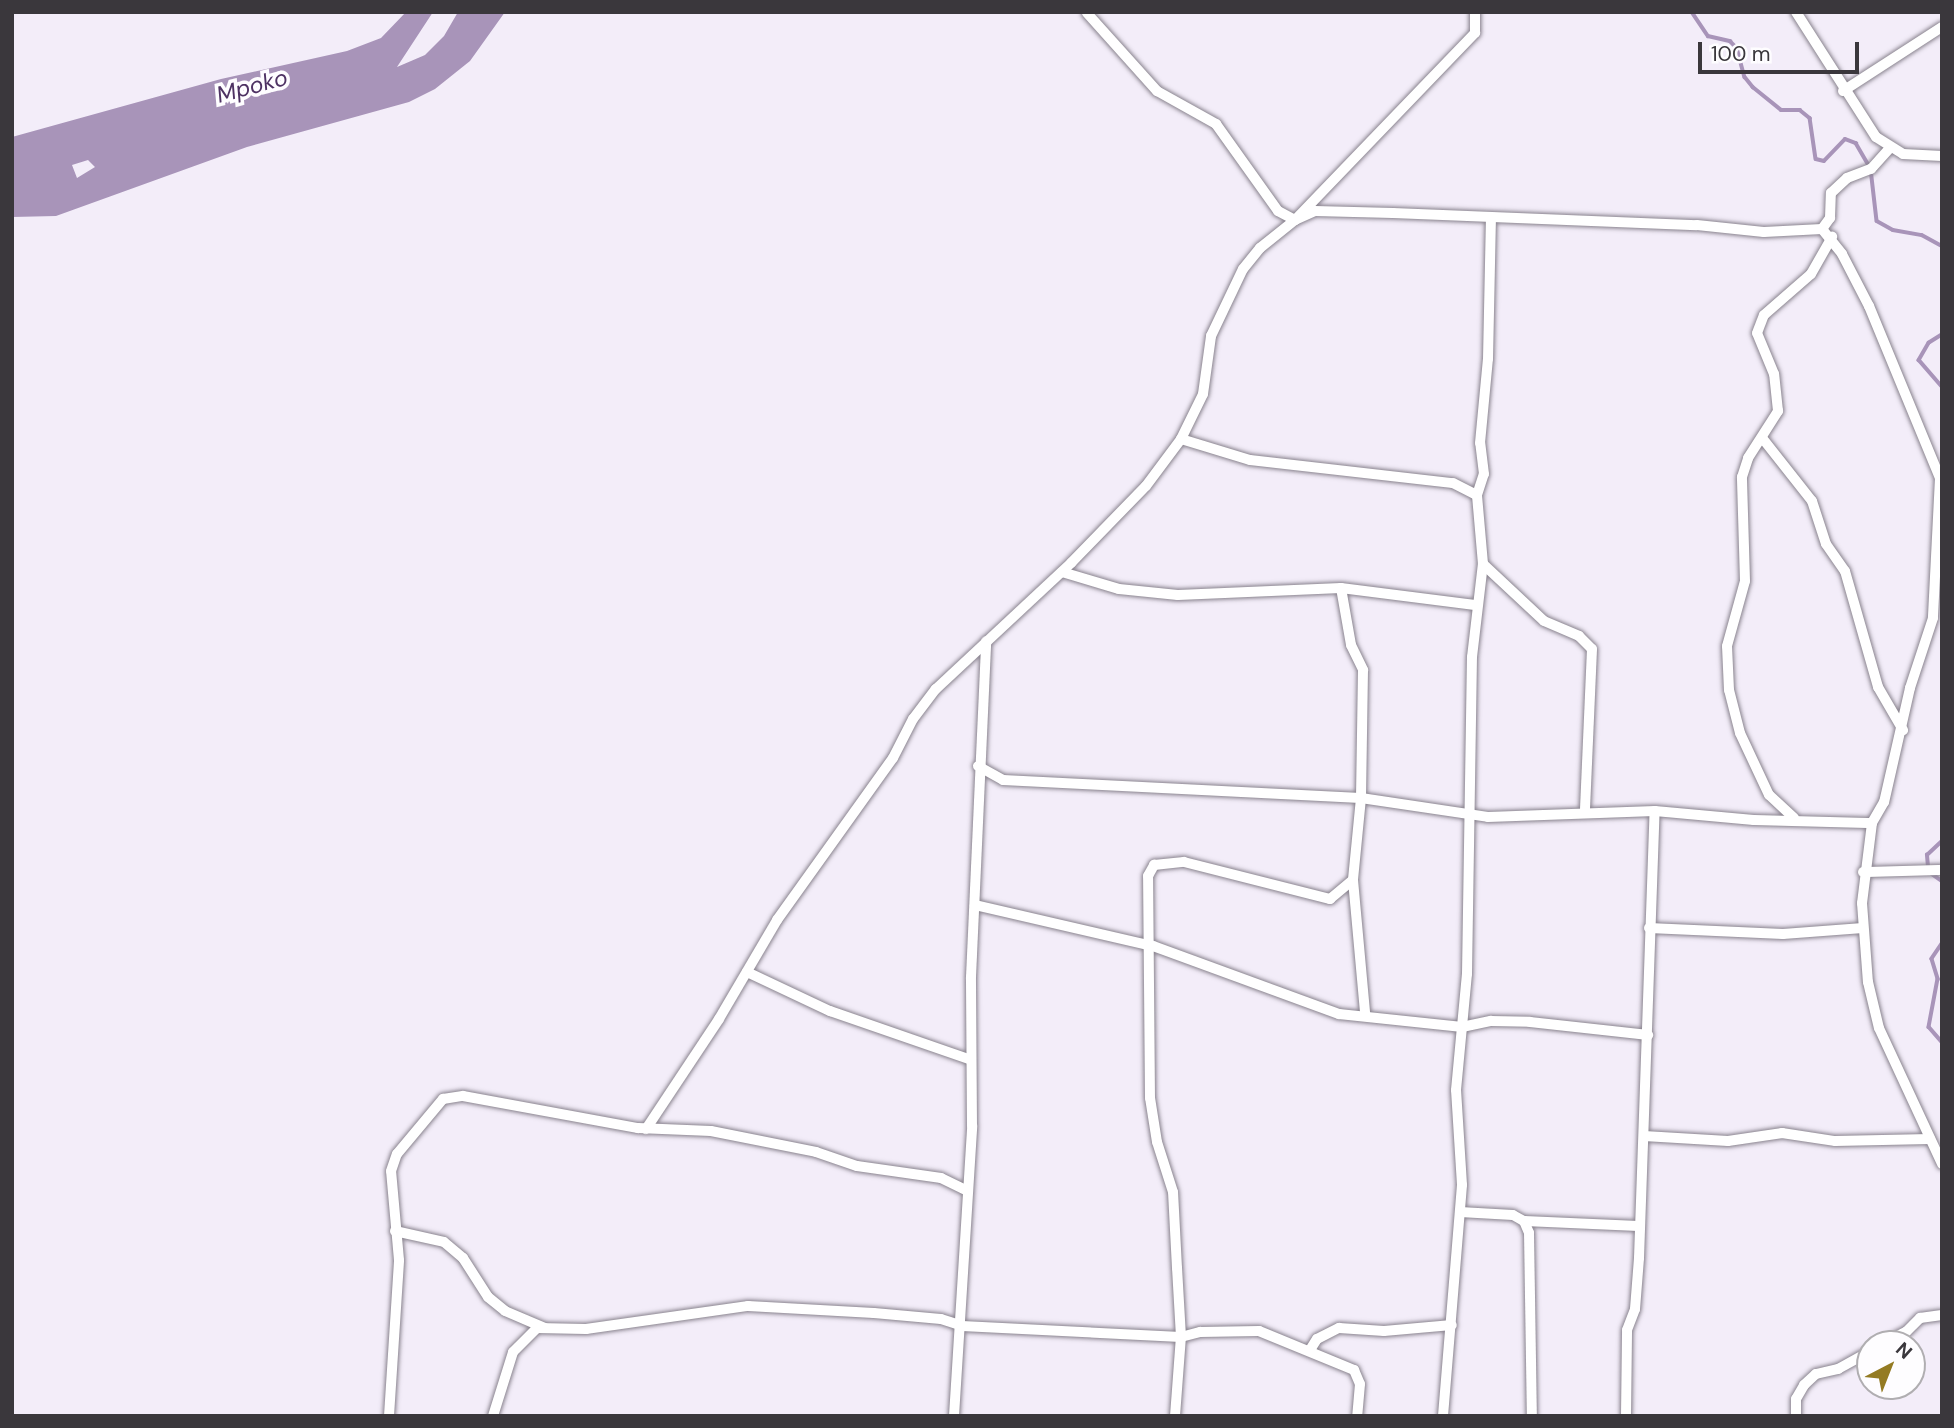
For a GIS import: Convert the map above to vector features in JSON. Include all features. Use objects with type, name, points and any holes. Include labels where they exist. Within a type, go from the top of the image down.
[{"type":"street","points":[[646,1129],[747,972],[777,920],[893,758],[913,719],[936,689],[1062,572],[1146,486],[1181,439],[1203,394],[1211,336],[1243,269],[1260,248],[1295,220],[1475,33],[1475,12]]},
{"type":"street","points":[[1796,12],[1843,91],[1889,149],[1942,156]]},
{"type":"street","points":[[1087,13],[1157,91],[1216,124],[1278,211],[1295,220]]},
{"type":"street","points":[[1843,91],[1942,27]]},
{"type":"street","points":[[1794,818],[1769,795],[1754,768],[1729,690],[1727,646],[1745,581],[1742,477],[1748,458],[1763,439],[1778,411],[1774,374],[1757,333],[1764,315],[1811,274],[1827,233],[1831,194],[1847,178],[1871,169],[1889,149]]},
{"type":"street","points":[[1295,220],[1315,211],[1697,225],[1764,232],[1827,233]]},
{"type":"street","points":[[1443,1416],[1460,1212],[1456,1090],[1462,1027],[1475,605],[1483,564],[1477,495],[1484,474],[1480,443],[1488,359],[1491,219]]},
{"type":"street","points":[[1827,233],[1869,306],[1940,478],[1933,618],[1910,688],[1903,730],[1884,802],[1872,823],[1863,872],[1863,928],[1868,982],[1879,1028],[1942,1164]]},
{"type":"street","points":[[1181,439],[1250,460],[1453,482],[1477,495]]},
{"type":"street","points":[[1763,439],[1812,501],[1826,544],[1845,572],[1878,687],[1903,730]]},
{"type":"street","points":[[1483,564],[1544,621],[1579,636],[1592,649],[1585,811]]},
{"type":"street","points":[[1062,572],[1119,589],[1178,595],[1341,588],[1475,605]]},
{"type":"street","points":[[1341,588],[1351,645],[1363,670],[1361,798],[1353,880],[1365,1013]]},
{"type":"street","points":[[954,1416],[972,1126],[969,1059],[978,766],[986,641]]},
{"type":"street","points":[[978,766],[1003,780],[1361,798],[1468,815],[1512,818],[1585,811],[1655,811],[1754,820],[1794,818],[1872,823]]},
{"type":"street","points":[[1626,1416],[1627,1330],[1635,1309],[1644,1136],[1655,811]]},
{"type":"street","points":[[1175,1416],[1181,1336],[1173,1192],[1157,1142],[1150,1098],[1148,876],[1154,865],[1165,860],[1330,899],[1353,880]]},
{"type":"street","points":[[1863,872],[1922,873],[1940,870]]},
{"type":"street","points":[[975,905],[1148,945],[1339,1014],[1365,1013],[1462,1027],[1491,1021],[1530,1022],[1648,1035]]},
{"type":"street","points":[[1649,928],[1783,934],[1863,928]]},
{"type":"street","points":[[747,972],[830,1011],[969,1059]]},
{"type":"street","points":[[389,1416],[398,1301],[391,1171],[404,1144],[443,1098],[463,1096],[646,1129],[711,1131],[816,1152],[857,1166],[942,1178],[966,1190]]},
{"type":"street","points":[[1644,1136],[1728,1141],[1782,1133],[1835,1141],[1930,1139]]},
{"type":"street","points":[[1460,1212],[1513,1215],[1524,1221],[1639,1226]]},
{"type":"street","points":[[1524,1221],[1529,1233],[1532,1416]]},
{"type":"street","points":[[396,1231],[444,1242],[463,1258],[488,1297],[505,1311],[545,1328]]},
{"type":"street","points":[[493,1416],[513,1352],[525,1337],[545,1328],[629,1325],[748,1306],[929,1318],[961,1326],[1181,1336],[1200,1332],[1259,1331],[1354,1370],[1360,1384],[1357,1416]]},
{"type":"street","points":[[1908,1330],[1920,1318],[1942,1315]]},
{"type":"street","points":[[1310,1350],[1317,1339],[1339,1328],[1384,1331],[1452,1325]]},
{"type":"street","points":[[1796,1416],[1796,1399],[1804,1385],[1816,1374],[1838,1369],[1856,1359]]},
{"type":"water","name":"Mpoko","points":[[406,12],[433,12],[397,67],[425,55],[444,36],[458,12],[505,12],[470,61],[435,89],[409,102],[247,147],[56,216],[12,217],[12,137],[221,79],[347,51],[381,38]],"holes":[[[88,160],[95,167],[77,178],[72,165]]]},
{"type":"waterway","points":[[1692,12],[1708,36],[1730,41],[1737,48],[1745,77],[1753,87],[1781,110],[1800,110],[1810,118],[1816,159],[1824,161],[1845,139],[1856,143],[1871,169],[1877,221],[1893,230],[1922,235],[1942,246]]},
{"type":"waterway","points":[[1942,335],[1929,343],[1919,360],[1942,386]]},
{"type":"waterway","points":[[1928,867],[1927,855],[1942,841]]},
{"type":"waterway","points":[[1932,874],[1942,881]]},
{"type":"waterway","points":[[1942,944],[1932,959],[1938,979],[1929,1027],[1942,1042]]}]
